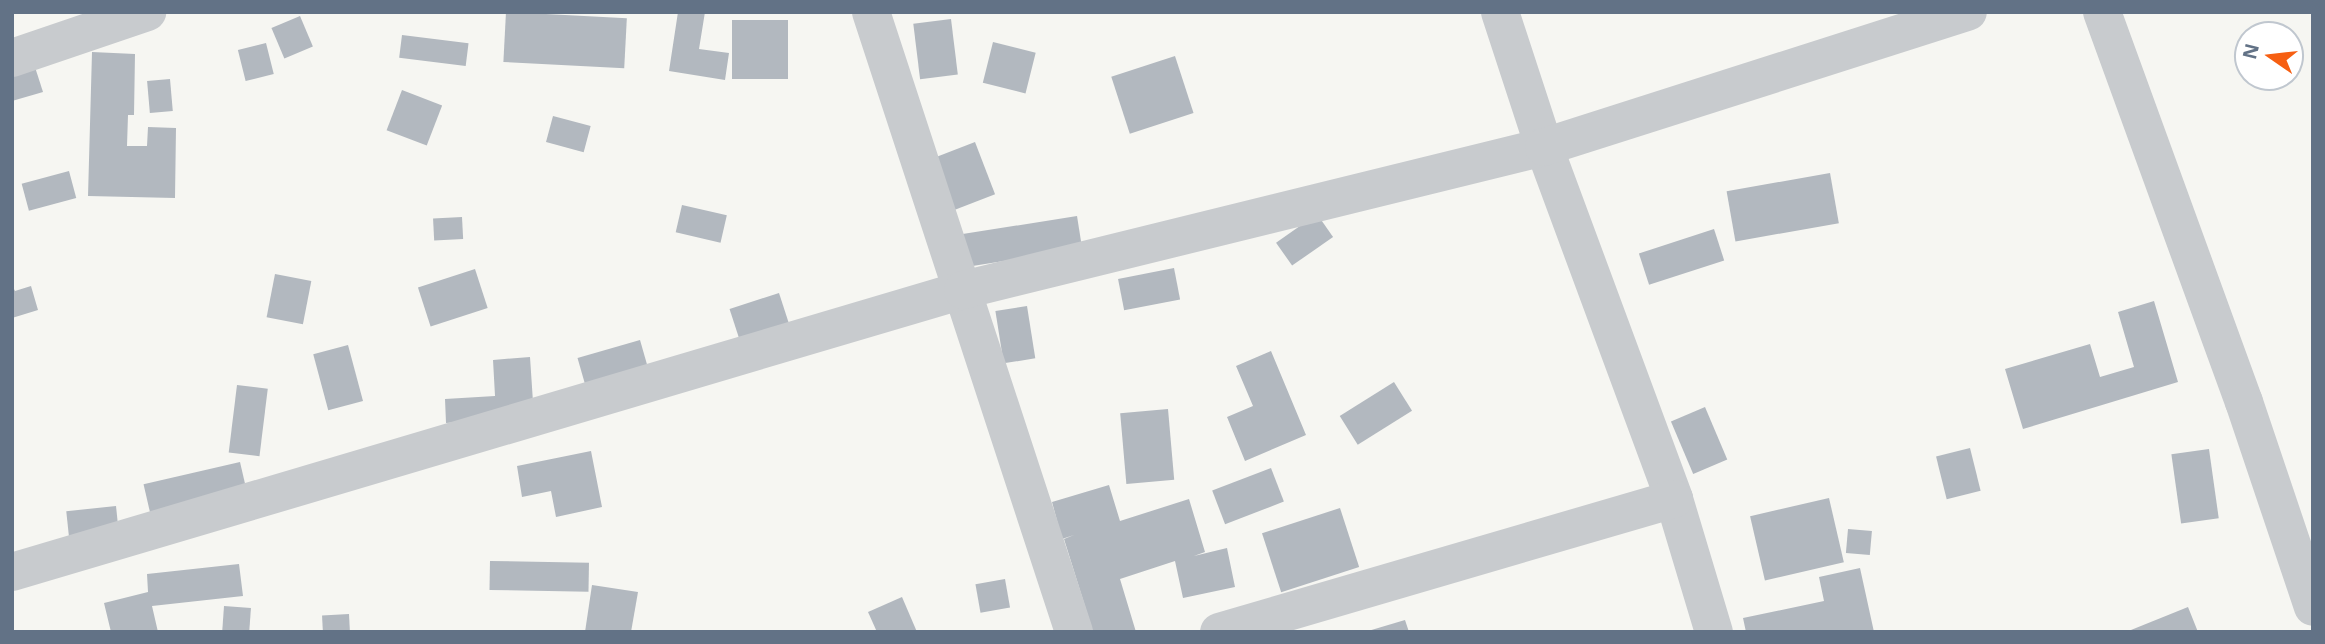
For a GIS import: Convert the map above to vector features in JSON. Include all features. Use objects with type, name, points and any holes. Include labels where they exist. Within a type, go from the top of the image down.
[{"type":"street","points":[[12,58],[147,12]]},
{"type":"street","points":[[871,12],[1074,632]]},
{"type":"street","points":[[1500,12],[1544,147],[1674,499],[1714,632]]},
{"type":"street","points":[[12,572],[963,289],[1544,147],[1968,12]]},
{"type":"street","points":[[2102,12],[2244,402],[2313,607]]},
{"type":"street","points":[[1219,632],[1674,499]]},
{"type":"building","points":[[506,12],[627,18],[624,68],[503,62]]},
{"type":"building","points":[[678,12],[705,12],[699,49],[729,53],[725,80],[669,71]]},
{"type":"building","points":[[300,16],[313,46],[284,58],[271,28]]},
{"type":"building","points":[[951,19],[958,75],[920,79],[913,24]]},
{"type":"building","points":[[732,20],[788,20],[788,79],[732,79]]},
{"type":"building","points":[[402,35],[469,43],[466,66],[399,58]]},
{"type":"building","points":[[993,42],[1036,53],[1026,93],[983,83]]},
{"type":"building","points":[[266,43],[274,74],[246,81],[238,50]]},
{"type":"building","points":[[92,52],[135,54],[134,115],[128,115],[127,146],[147,146],[148,127],[176,128],[175,198],[88,196]]},
{"type":"building","points":[[1175,56],[1194,113],[1130,134],[1111,77]]},
{"type":"building","points":[[34,64],[43,92],[12,101],[12,72]]},
{"type":"building","points":[[170,79],[173,111],[150,113],[147,81]]},
{"type":"building","points":[[402,90],[442,105],[427,146],[387,130]]},
{"type":"building","points":[[553,116],[591,126],[584,152],[546,142]]},
{"type":"building","points":[[975,142],[995,194],[953,210],[933,158]]},
{"type":"building","points":[[69,171],[76,198],[29,211],[22,184]]},
{"type":"building","points":[[1830,173],[1839,223],[1735,241],[1727,191]]},
{"type":"building","points":[[682,205],[727,215],[721,243],[676,232]]},
{"type":"building","points":[[1317,214],[1333,237],[1292,266],[1276,243]]},
{"type":"building","points":[[1077,216],[1082,249],[965,267],[959,235]]},
{"type":"building","points":[[462,217],[463,239],[434,240],[433,219]]},
{"type":"building","points":[[1714,229],[1724,260],[1649,285],[1639,253]]},
{"type":"building","points":[[1174,268],[1180,299],[1124,310],[1118,279]]},
{"type":"building","points":[[475,269],[488,308],[431,327],[418,288]]},
{"type":"building","points":[[275,274],[311,281],[303,324],[267,317]]},
{"type":"building","points":[[12,285],[15,291],[31,286],[38,310],[12,318]]},
{"type":"building","points":[[779,293],[790,326],[740,342],[730,309]]},
{"type":"building","points":[[2154,301],[2178,382],[2023,429],[2005,369],[2090,344],[2100,377],[2134,367],[2118,312]]},
{"type":"building","points":[[1027,306],[1035,358],[1004,363],[995,311]]},
{"type":"building","points":[[640,340],[649,371],[586,389],[578,358]]},
{"type":"building","points":[[348,345],[363,401],[328,410],[313,354]]},
{"type":"building","points":[[1271,351],[1306,435],[1245,461],[1227,417],[1253,406],[1236,366]]},
{"type":"building","points":[[530,357],[534,417],[446,423],[445,399],[495,396],[493,360]]},
{"type":"building","points":[[1394,382],[1412,411],[1358,445],[1340,416]]},
{"type":"building","points":[[237,385],[268,389],[259,456],[229,452]]},
{"type":"building","points":[[1705,407],[1727,459],[1693,474],[1671,421]]},
{"type":"building","points":[[1168,409],[1174,480],[1126,484],[1120,413]]},
{"type":"building","points":[[1970,448],[1981,491],[1947,499],[1936,456]]},
{"type":"building","points":[[2209,449],[2219,518],[2181,524],[2171,454]]},
{"type":"building","points":[[591,451],[602,507],[556,517],[551,491],[522,497],[517,466]]},
{"type":"building","points":[[240,462],[248,497],[152,519],[144,484]]},
{"type":"building","points":[[1271,468],[1284,502],[1225,524],[1212,491]]},
{"type":"building","points":[[1109,485],[1120,521],[1189,499],[1205,552],[1194,556],[1227,548],[1235,587],[1183,598],[1175,561],[1120,579],[1136,632],[1093,632],[1064,539],[1074,535],[1062,539],[1052,502]]},
{"type":"building","points":[[1829,498],[1844,562],[1765,581],[1750,516]]},
{"type":"building","points":[[116,506],[119,535],[69,540],[66,511]]},
{"type":"building","points":[[1340,508],[1359,567],[1281,592],[1262,533]]},
{"type":"building","points":[[1848,529],[1872,531],[1870,555],[1846,553]]},
{"type":"building","points":[[490,561],[589,563],[588,592],[489,590]]},
{"type":"building","points":[[239,564],[243,596],[152,606],[158,632],[111,632],[104,603],[148,592],[147,574]]},
{"type":"building","points":[[1860,568],[1874,632],[1746,632],[1743,618],[1824,601],[1819,577]]},
{"type":"building","points":[[1005,579],[1010,608],[980,613],[975,584]]},
{"type":"building","points":[[592,585],[638,592],[631,632],[585,632]]},
{"type":"building","points":[[902,597],[917,632],[877,632],[868,612]]},
{"type":"building","points":[[224,606],[251,608],[249,632],[222,632]]},
{"type":"building","points":[[2188,607],[2198,632],[2126,632]]},
{"type":"building","points":[[349,614],[350,632],[323,632],[322,615]]},
{"type":"building","points":[[1405,620],[1409,632],[1368,632],[1368,631]]}]
